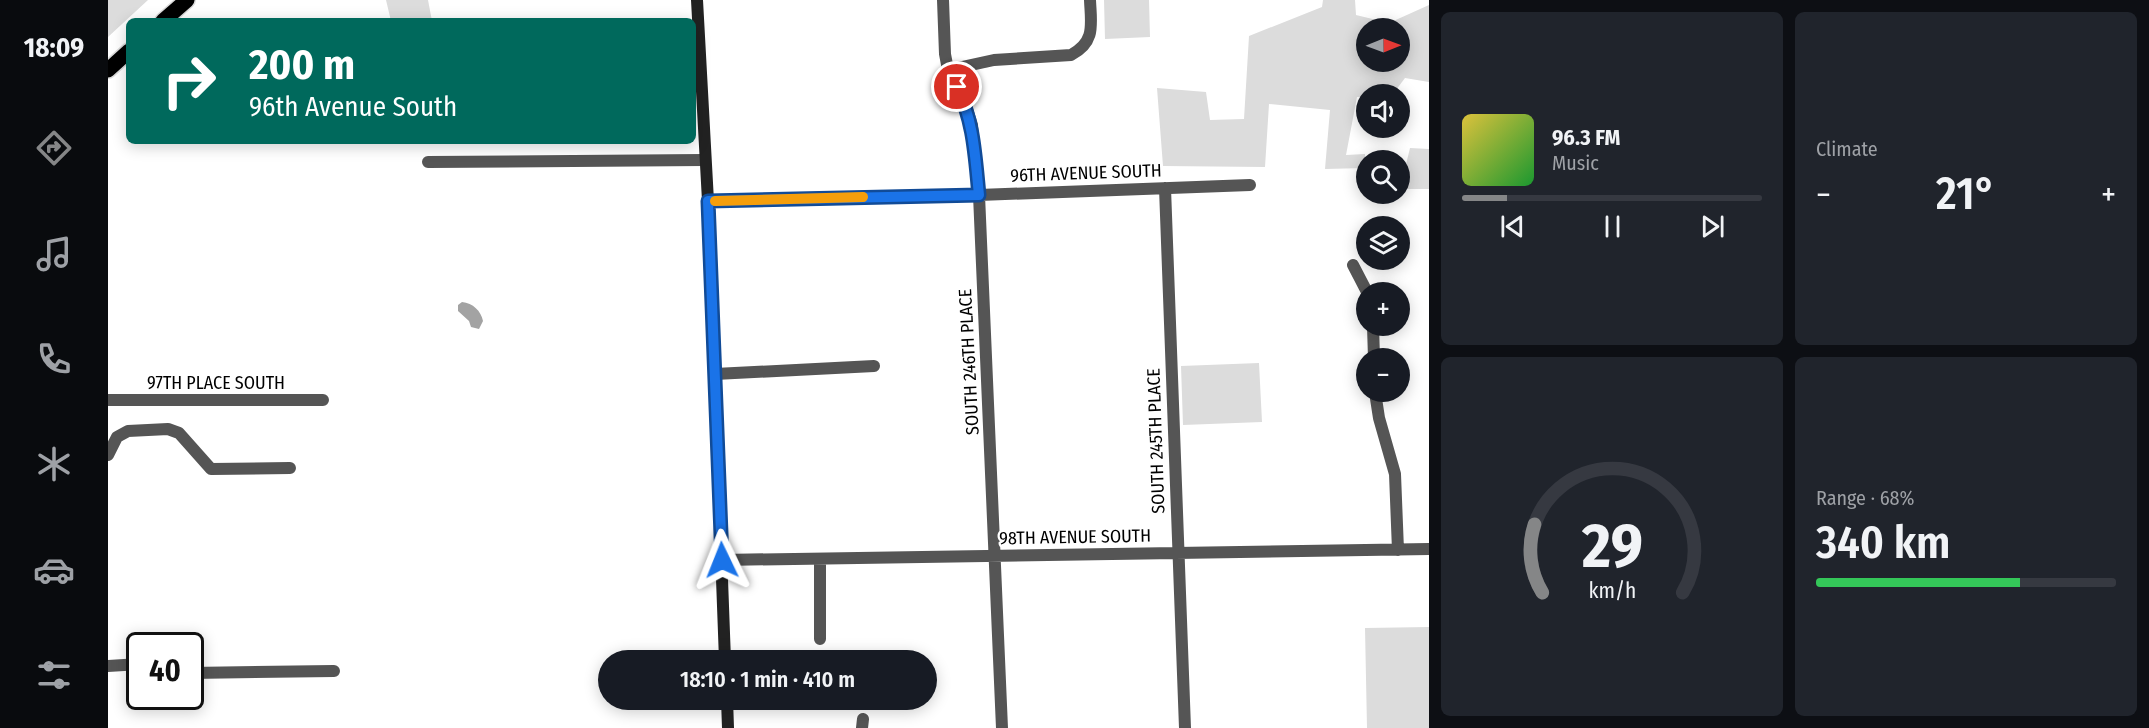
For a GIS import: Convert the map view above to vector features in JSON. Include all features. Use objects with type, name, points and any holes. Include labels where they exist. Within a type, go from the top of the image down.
[{"type":"main road","points":[[166,18],[187,0]]},
{"type":"main road","points":[[108,70],[126,54]]},
{"type":"street","points":[[698,0],[725,650]]},
{"type":"street","name":"SOUTH 246TH PLACE","points":[[943,0],[945,54],[948,70],[965,103],[972,126],[979,195],[1002,728]]},
{"type":"street","points":[[948,70],[994,60],[1071,55],[1086,44],[1090,35],[1090,0]]},
{"type":"street","points":[[428,162],[704,160]]},
{"type":"street","name":"96TH AVENUE SOUTH","points":[[708,201],[979,195],[1250,185]]},
{"type":"street","name":"SOUTH 245TH PLACE","points":[[1165,188],[1185,728]]},
{"type":"street","points":[[1353,265],[1362,282]]},
{"type":"street","points":[[715,374],[874,366]]},
{"type":"street","name":"97TH PLACE SOUTH","points":[[108,400],[323,400]]},
{"type":"street","points":[[1377,402],[1395,474],[1398,550]]},
{"type":"street","points":[[108,455],[117,437],[128,431],[168,429],[179,433],[211,469],[290,468]]},
{"type":"street","name":"98TH AVENUE SOUTH","points":[[722,560],[1429,549]]},
{"type":"street","points":[[819,559],[820,639]]},
{"type":"street","points":[[108,666],[126,665]]},
{"type":"street","points":[[204,673],[334,671]]},
{"type":"street","points":[[727,710],[728,728]]},
{"type":"shaded area","points":[[108,0],[148,0],[126,18],[108,37]]},
{"type":"shaded area","points":[[386,0],[428,0],[431,18],[390,18]]},
{"type":"shaded area","points":[[1104,0],[1149,0],[1150,37],[1105,39]]},
{"type":"shaded area","points":[[1323,0],[1355,0],[1356,15],[1368,18],[1356,18],[1356,72],[1410,72],[1410,18],[1400,18],[1429,5],[1429,82],[1405,78],[1400,84],[1356,84],[1356,102],[1346,155],[1356,154],[1356,168],[1325,169],[1330,110],[1269,104],[1265,167],[1163,166],[1157,88],[1206,92],[1210,120],[1244,119],[1249,36],[1322,7]]},
{"type":"shaded area","points":[[1410,148],[1429,149],[1429,189],[1410,189]]},
{"type":"shaded area","points":[[462,302],[476,308],[480,314],[483,321],[479,329],[471,327],[469,321],[458,311],[458,305]]},
{"type":"shaded area","points":[[1259,363],[1262,422],[1183,425],[1181,366]]},
{"type":"shaded area","points":[[1429,627],[1429,728],[1367,728],[1365,628]]},
{"type":"slow traffic","points":[[715,201],[863,197]]},
{"type":"route","points":[[722,560],[708,201],[979,195],[972,126],[957,87]]}]
